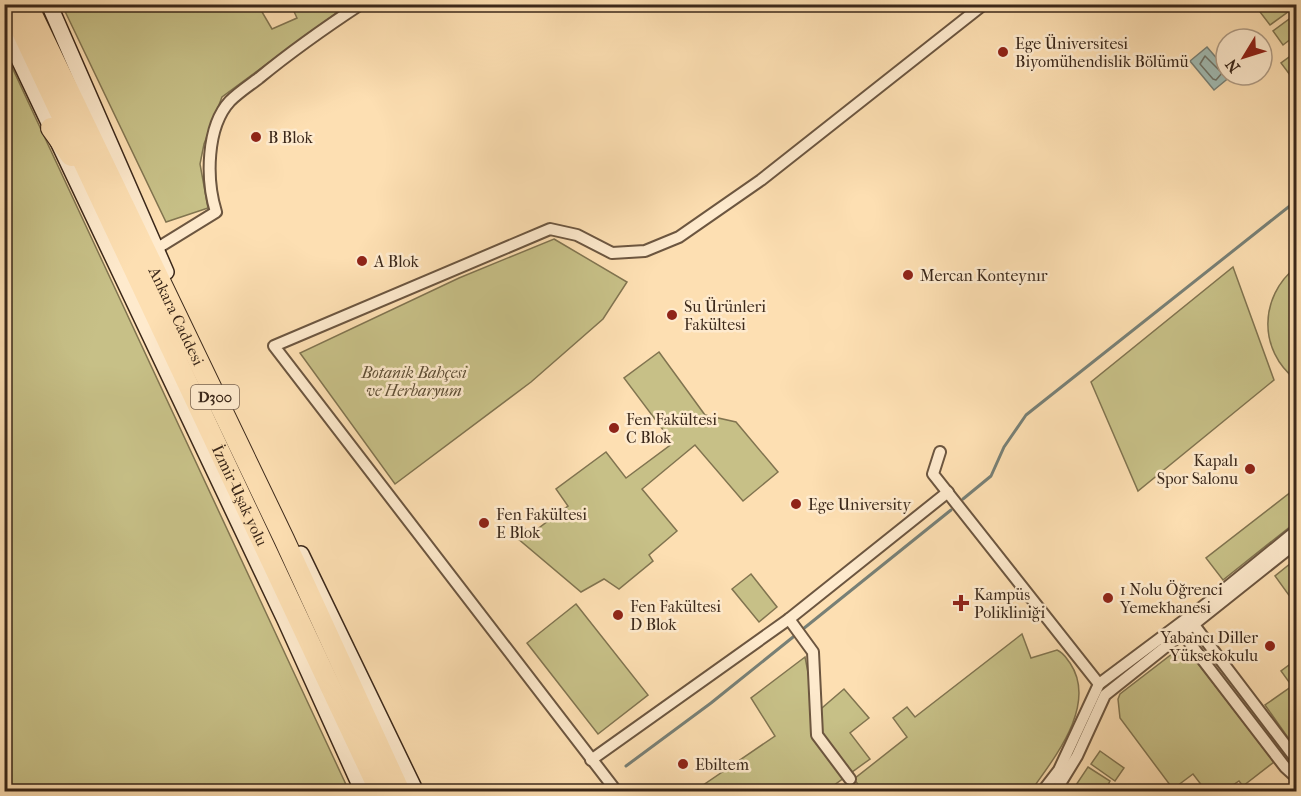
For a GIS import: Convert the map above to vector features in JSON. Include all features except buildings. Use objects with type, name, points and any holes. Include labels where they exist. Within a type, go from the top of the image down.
[{"type":"highway","name":"D300","points":[[9,4],[102,200]]},
{"type":"highway","name":"Ankara Caddesi","points":[[27,4],[284,539],[400,792]]},
{"type":"highway","points":[[40,4],[80,118]]},
{"type":"highway","points":[[51,128],[102,200]]},
{"type":"highway","name":"İzmir-Uşak yolu","points":[[102,200],[380,792]]},
{"type":"highway","points":[[259,533],[285,620]]},
{"type":"highway","points":[[284,539],[316,584]]},
{"type":"main road","name":"Ankara Caddesi","points":[[49,4],[156,249],[416,792]]},
{"type":"main road","name":"Ankara Caddesi","points":[[4,28],[285,620],[363,792]]},
{"type":"street","points":[[156,249],[216,212],[212,198],[208,158],[217,128],[229,102],[280,60],[361,4]]},
{"type":"street","points":[[616,792],[274,346],[550,229],[577,235],[612,253],[645,251],[679,237],[737,198],[984,4]]},
{"type":"street","points":[[940,452],[933,474],[1099,684]]},
{"type":"street","points":[[591,759],[789,619],[948,492]]},
{"type":"street","points":[[1191,622],[1296,531]]},
{"type":"street","points":[[1042,792],[1059,770],[1099,684],[1180,630],[1296,543]]},
{"type":"street","points":[[789,619],[813,652],[817,735],[850,779]]},
{"type":"street","points":[[1191,622],[1296,759]]},
{"type":"street","points":[[1055,792],[1077,756],[1107,694],[1180,630]]},
{"type":"street","points":[[1180,630],[1284,767],[1296,777]]},
{"type":"street","points":[[1099,684],[1107,684],[1107,694]]},
{"type":"green space","points":[[62,5],[258,5],[272,29],[297,18],[291,5],[347,5],[222,97],[204,144],[200,164],[208,208],[166,222]]},
{"type":"green space","points":[[1270,5],[1296,6],[1270,25],[1260,12]]},
{"type":"green space","points":[[1296,14],[1296,35],[1283,45],[1274,30]]},
{"type":"green space","points":[[4,50],[301,688],[349,791],[5,791]]},
{"type":"green space","points":[[1296,52],[1296,83],[1281,63]]},
{"type":"green space","name":"Botanik Bahçesi ve Herbaryum","points":[[554,239],[627,282],[603,319],[531,382],[395,484],[300,353],[459,278]]},
{"type":"green space","points":[[1233,267],[1274,380],[1138,491],[1091,382]]},
{"type":"green space","points":[[1296,267],[1296,380],[1275,354],[1268,324],[1275,293]]},
{"type":"green space","points":[[659,352],[705,415],[736,422],[778,472],[743,501],[695,445],[642,489],[677,531],[649,555],[653,561],[619,589],[604,579],[581,592],[510,532],[519,525],[532,533],[568,506],[556,489],[606,452],[626,478],[673,443],[624,378]]},
{"type":"green space","points":[[1296,488],[1296,522],[1223,580],[1206,558]]},
{"type":"green space","points":[[1296,559],[1296,605],[1275,576]]},
{"type":"green space","points":[[751,574],[777,607],[759,622],[732,589]]},
{"type":"green space","points":[[576,604],[648,695],[598,734],[527,643]]},
{"type":"green space","points":[[1022,634],[1031,658],[1057,650],[1063,654],[1077,679],[1079,696],[1070,730],[1031,791],[863,791],[854,779],[907,737],[893,718],[907,707],[915,717]]},
{"type":"green space","points":[[1187,649],[1274,762],[1243,786],[1239,781],[1224,791],[1206,791],[1193,774],[1173,789],[1120,718],[1118,699],[1120,694],[1172,654]]},
{"type":"green space","points":[[805,657],[816,713],[844,689],[869,718],[850,733],[870,759],[826,791],[693,792],[775,736],[751,698]]},
{"type":"green space","points":[[1293,662],[1296,667],[1296,749],[1265,705],[1292,686],[1281,671]]},
{"type":"green space","points":[[1100,751],[1124,768],[1115,781],[1091,764]]},
{"type":"green space","points":[[1088,767],[1110,781],[1108,785],[1113,791],[1072,791]]},
{"type":"water","points":[[1207,47],[1214,55],[1214,87],[1218,87],[1214,90],[1190,61]]},
{"type":"waterway","points":[[963,499],[991,476],[1004,447],[1026,415],[1296,201]]},
{"type":"waterway","points":[[626,766],[711,703],[951,510]]},
{"type":"place","name":"Ege Üniversitesi Biyomühendislik Bölümü","points":[[1003,52]]},
{"type":"place","name":"B Blok","points":[[256,137]]},
{"type":"place","name":"A Blok","points":[[362,261]]},
{"type":"place","name":"Mercan Konteynır","points":[[908,275]]},
{"type":"place","name":"Su Ürünleri Fakültesi","points":[[672,315]]},
{"type":"place","name":"Fen Fakültesi C Blok","points":[[614,428]]},
{"type":"place","name":"Kapalı Spor Salonu","points":[[1250,469]]},
{"type":"place","name":"Ege University","points":[[796,504]]},
{"type":"place","name":"Fen Fakültesi E Blok","points":[[484,523]]},
{"type":"place","name":"1 Nolu Öğrenci Yemekhanesi","points":[[1108,598]]},
{"type":"place","name":"Kampüs Polikliniği","points":[[961,603]]},
{"type":"place","name":"Fen Fakültesi D Blok","points":[[618,615]]},
{"type":"place","name":"Yabancı Diller Yüksekokulu","points":[[1270,646]]},
{"type":"place","name":"Ebiltem","points":[[683,764]]}]
